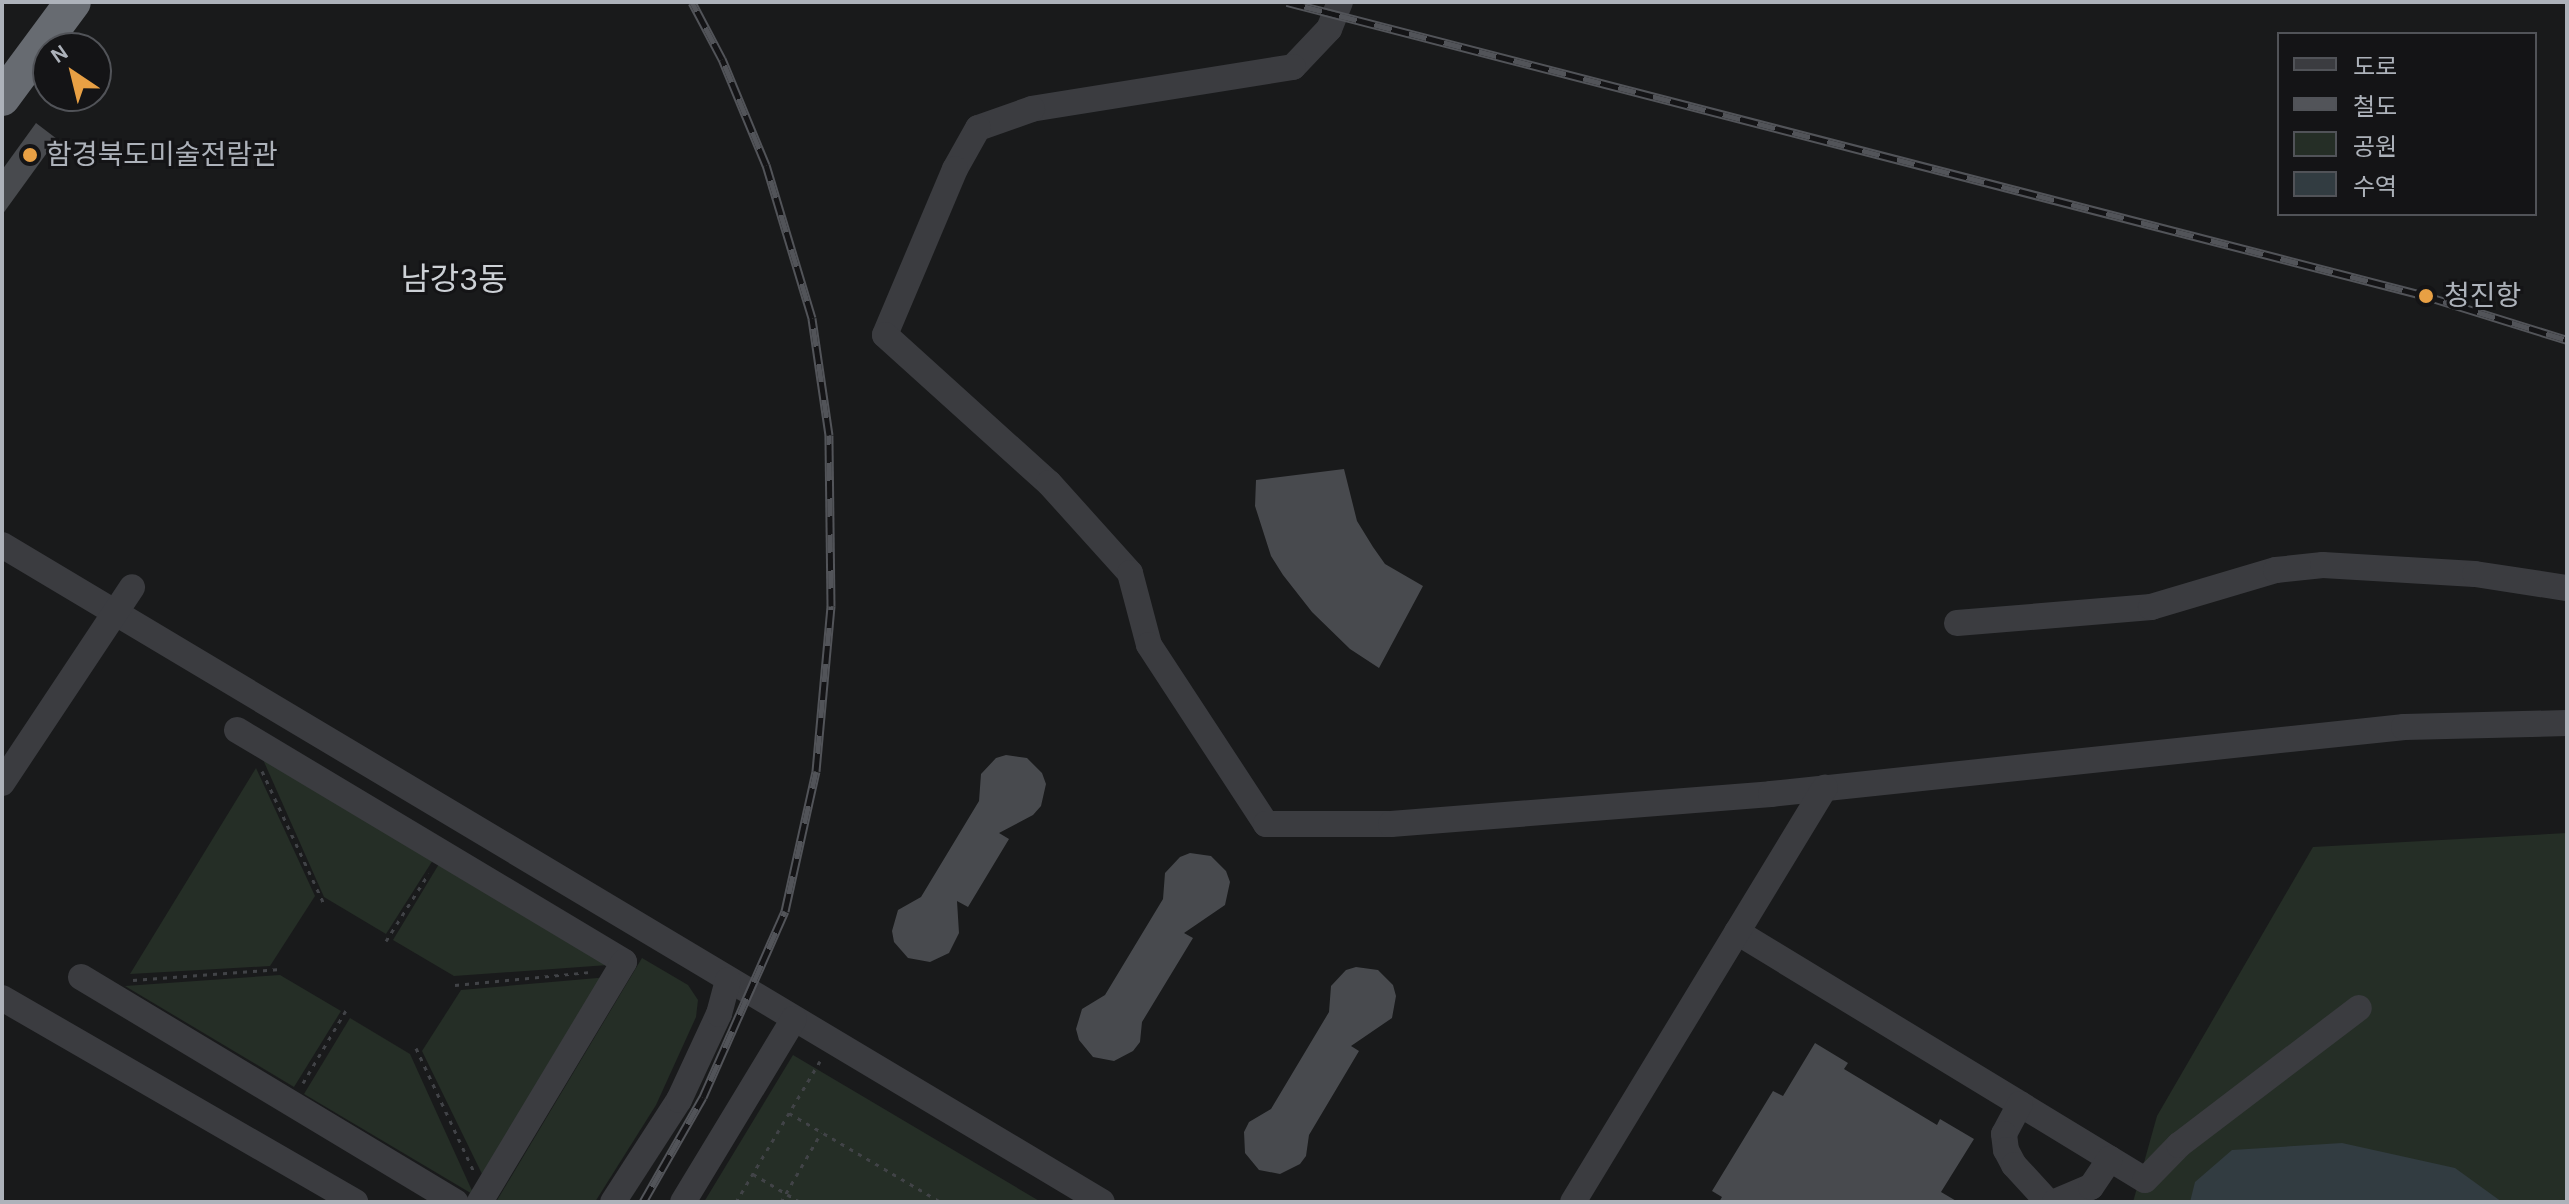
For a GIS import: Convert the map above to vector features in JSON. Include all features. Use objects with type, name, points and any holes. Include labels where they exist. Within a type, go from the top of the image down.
[{"type":"highway","points":[[2,98],[73,2]]},
{"type":"street","points":[[1340,2],[1329,29],[1293,67],[1032,109],[978,128],[955,169],[885,335],[1049,483],[1130,573],[1149,645],[1266,824],[1391,824],[1825,788],[2404,727],[2567,723]]},
{"type":"street","points":[[2,545],[115,611],[725,989]]},
{"type":"street","points":[[1957,623],[2151,607],[2276,570],[2323,565],[2475,574],[2567,588]]},
{"type":"street","points":[[2,783],[132,587]]},
{"type":"street","points":[[241,733],[622,965]]},
{"type":"street","points":[[1573,1202],[1825,788]]},
{"type":"street","points":[[1737,932],[2145,1180],[2179,1145],[2359,1008]]},
{"type":"street","points":[[482,1198],[636,942],[725,989],[794,1019],[1102,1202]]},
{"type":"street","points":[[87,981],[456,1202]]},
{"type":"street","points":[[613,1202],[679,1100],[719,1014],[725,989]]},
{"type":"street","points":[[2,998],[355,1202]]},
{"type":"street","points":[[683,1202],[794,1019]]},
{"type":"street","points":[[2020,1104],[2004,1134],[2006,1150],[2014,1165],[2048,1202]]},
{"type":"street","points":[[2055,1202],[2091,1187],[2110,1159]]},
{"type":"path","points":[[241,733],[323,902]]},
{"type":"path","points":[[386,941],[442,853]]},
{"type":"path","points":[[455,985],[622,965]]},
{"type":"path","points":[[87,981],[281,969]]},
{"type":"path","points":[[292,1103],[348,1007]]},
{"type":"path","points":[[736,1202],[832,1041]]},
{"type":"path","points":[[416,1048],[482,1198]]},
{"type":"path","points":[[789,1113],[941,1202]]},
{"type":"path","points":[[781,1202],[822,1132]]},
{"type":"path","points":[[753,1174],[800,1202]]},
{"type":"green space","points":[[261,755],[433,860],[386,934],[324,897]]},
{"type":"green space","points":[[256,768],[315,896],[270,966],[130,974]]},
{"type":"green space","points":[[2567,833],[2567,1202],[2133,1202],[2157,1116],[2313,847]]},
{"type":"green space","points":[[439,864],[608,965],[454,976],[393,940]]},
{"type":"green space","points":[[642,958],[688,985],[698,1000],[696,1017],[656,1105],[595,1202],[496,1202]]},
{"type":"green space","points":[[280,975],[341,1011],[294,1087],[125,986]]},
{"type":"green space","points":[[609,977],[483,1176],[422,1051],[461,990]]},
{"type":"green space","points":[[350,1018],[410,1054],[474,1195],[304,1094]]},
{"type":"green space","points":[[793,1055],[1041,1202],[704,1202]]},
{"type":"water","points":[[2342,1143],[2455,1168],[2502,1202],[2190,1202],[2195,1182],[2232,1150]]},
{"type":"building","name":"함경북도미술전람관","points":[[36,123],[57,139],[2,215],[2,170]]},
{"type":"building","points":[[1344,469],[1357,521],[1373,547],[1385,564],[1423,586],[1379,668],[1350,649],[1312,612],[1283,575],[1271,556],[1255,506],[1256,480]]},
{"type":"building","points":[[1006,755],[1027,758],[1042,773],[1046,784],[1041,806],[1033,815],[999,833],[1009,839],[968,907],[957,901],[959,933],[949,953],[930,962],[908,958],[894,942],[892,931],[898,910],[921,897],[979,801],[981,774],[996,758]]},
{"type":"building","points":[[1190,853],[1211,856],[1226,871],[1230,882],[1225,905],[1184,933],[1193,938],[1142,1022],[1140,1042],[1133,1051],[1114,1061],[1093,1057],[1079,1040],[1076,1029],[1082,1009],[1105,995],[1163,899],[1165,873],[1180,857]]},
{"type":"building","points":[[1356,967],[1378,970],[1393,985],[1396,996],[1392,1018],[1351,1046],[1359,1051],[1309,1135],[1306,1156],[1300,1164],[1280,1174],[1259,1170],[1245,1153],[1244,1132],[1249,1122],[1271,1109],[1329,1012],[1331,986],[1346,970]]},
{"type":"building","points":[[1815,1043],[1848,1063],[1844,1069],[1937,1125],[1940,1119],[1974,1139],[1941,1192],[1958,1202],[1719,1202],[1722,1197],[1712,1191],[1773,1091],[1783,1096]]},
{"type":"railway","points":[[643,1202],[703,1097],[785,911],[816,771],[831,606],[829,435],[812,318],[766,165],[722,59],[692,2]]},
{"type":"railway","points":[[1287,2],[2426,296],[2567,340]]},
{"type":"place","name":"함경북도미술전람관","points":[[30,155]]},
{"type":"place","name":"청진항","points":[[2426,296]]},
{"type":"district","name":"남강3동","points":[[454,280]]}]
